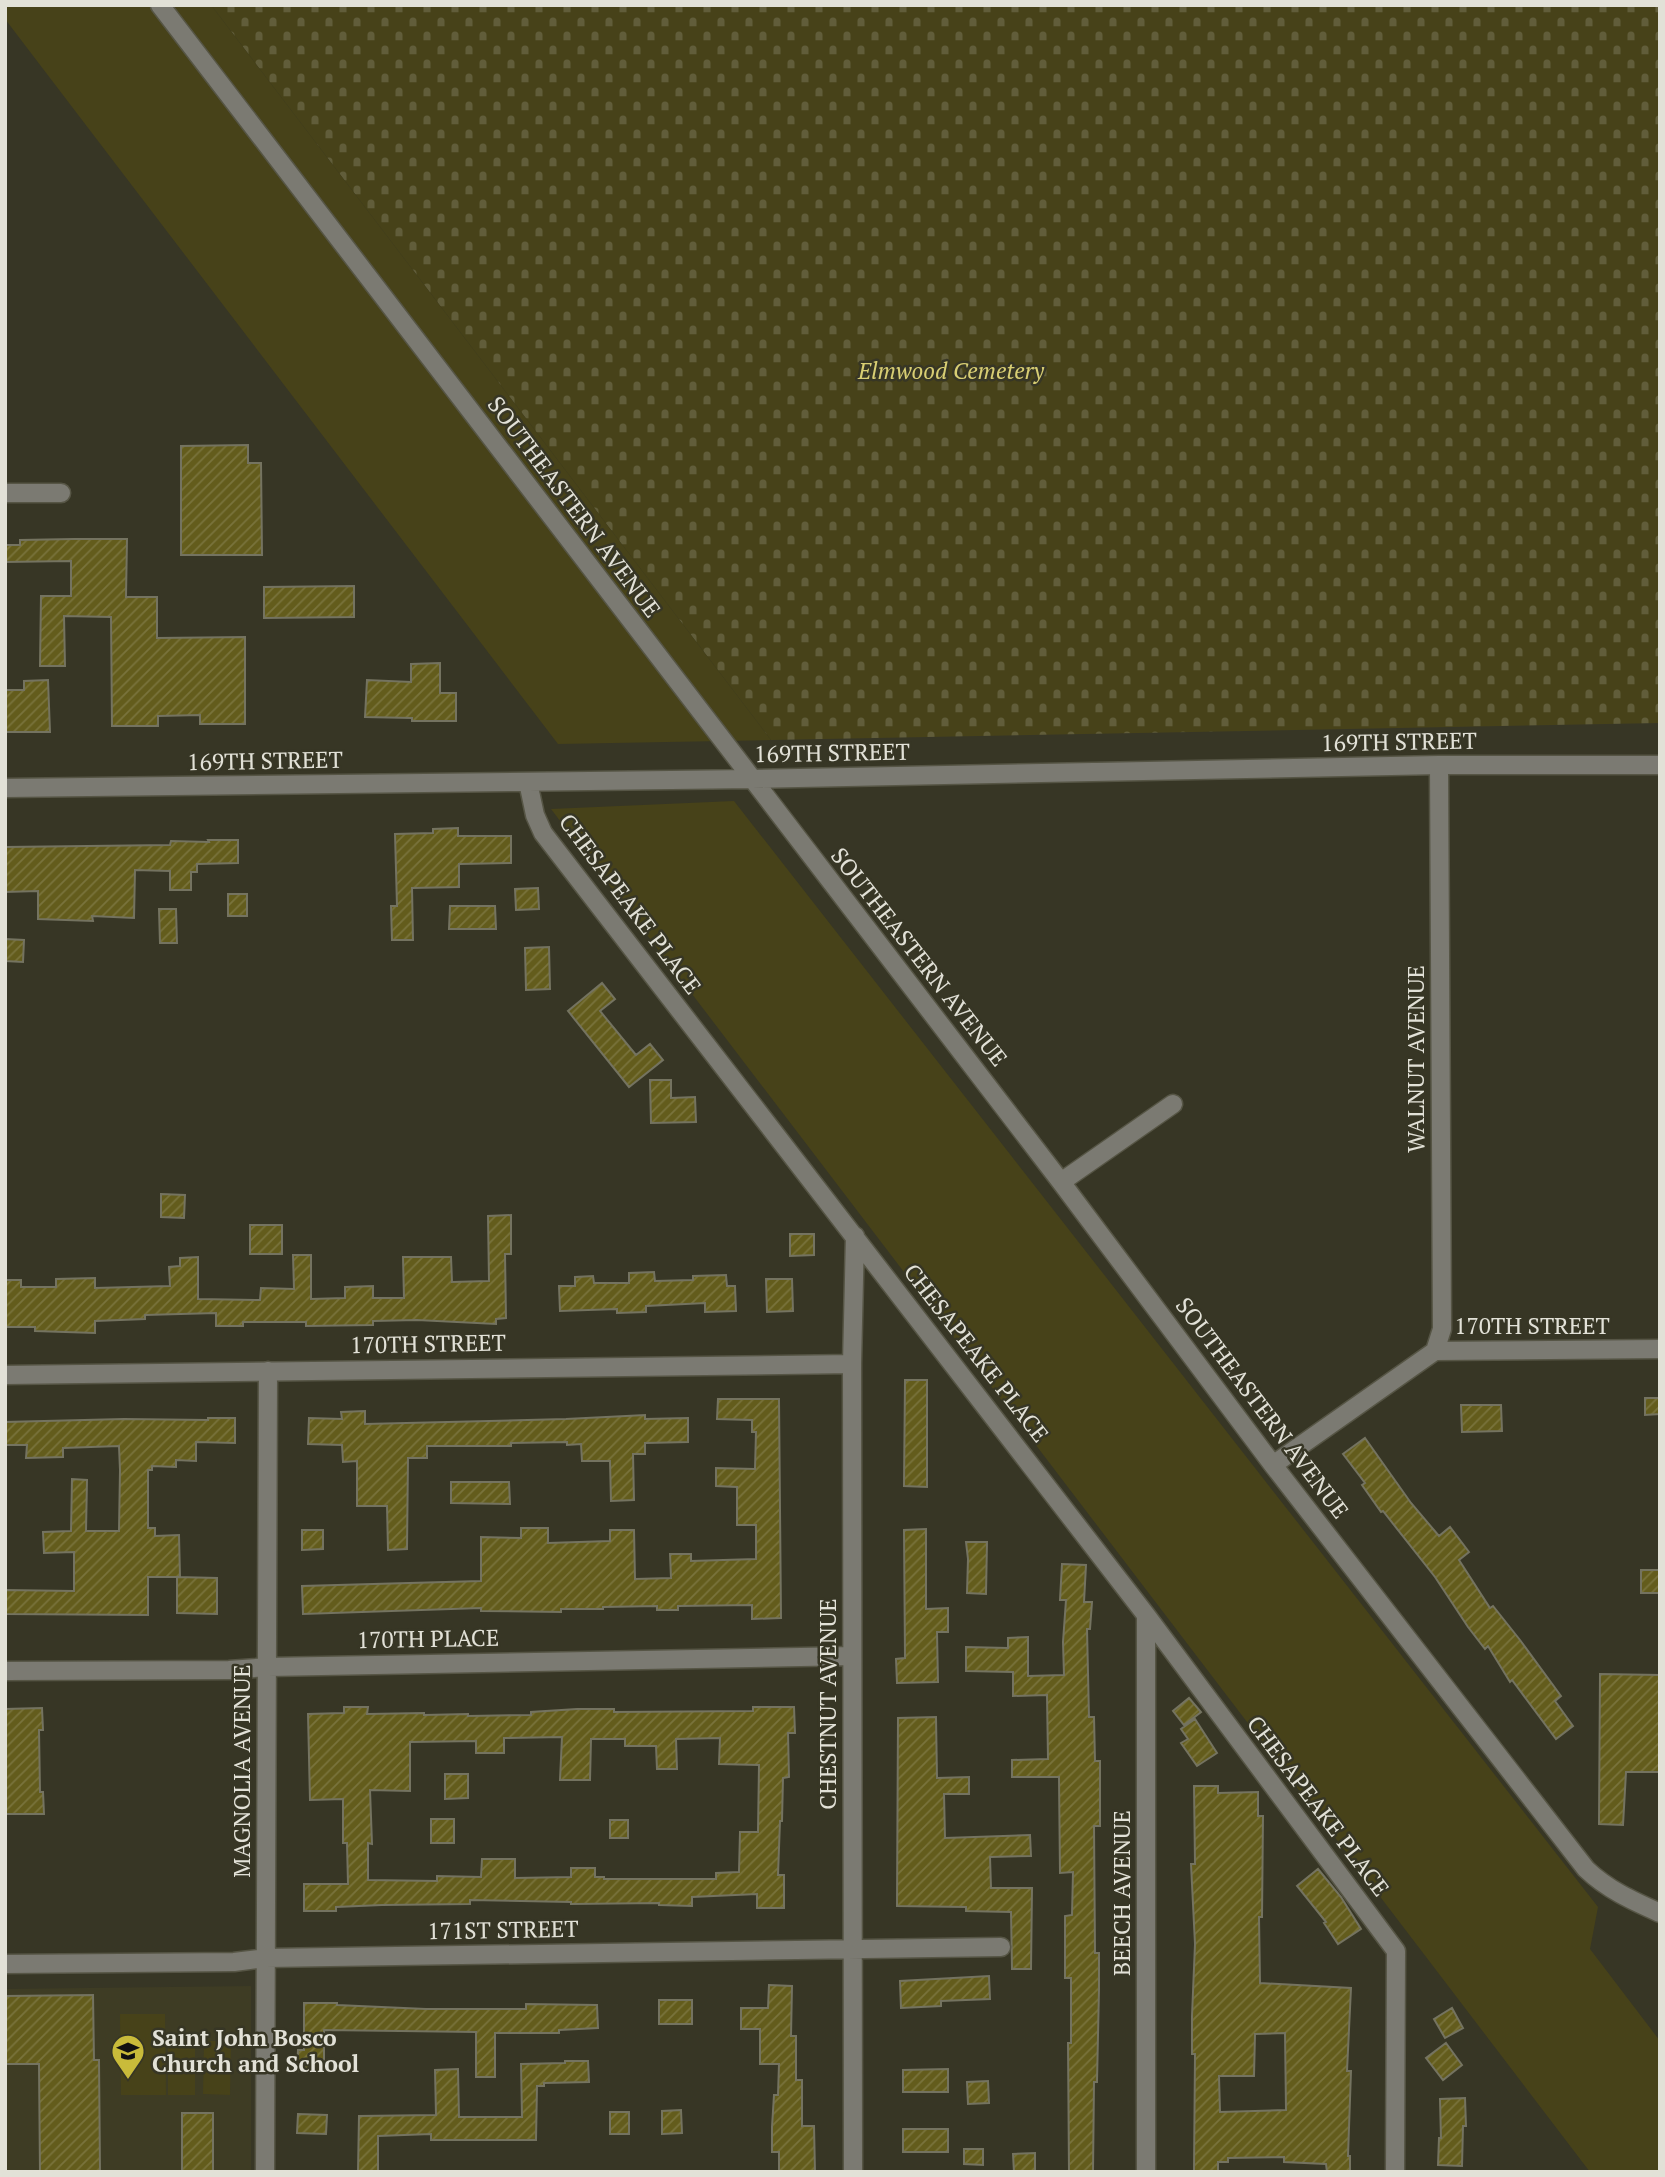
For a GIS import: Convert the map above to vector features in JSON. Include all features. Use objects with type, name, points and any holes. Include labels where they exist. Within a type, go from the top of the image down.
[{"type":"street","name":"SOUTHEASTERN AVENUE","points":[[160,5],[1061,1182],[1273,1465],[1586,1869],[1610,1889],[1660,1913]]},
{"type":"street","points":[[5,493],[61,492]]},
{"type":"street","name":"169TH STREET","points":[[5,788],[752,779],[1439,765],[1660,765]]},
{"type":"street","name":"WALNUT AVENUE","points":[[1435,1351],[1442,1329],[1439,765]]},
{"type":"street","name":"CHESAPEAKE PLACE","points":[[528,782],[535,816],[543,833],[1146,1615],[1396,1951],[1395,2172]]},
{"type":"street","points":[[1061,1182],[1173,1104]]},
{"type":"street","name":"CHESTNUT AVENUE","points":[[853,2172],[852,1364],[855,1236]]},
{"type":"street","name":"170TH STREET","points":[[1273,1465],[1435,1351],[1660,1349]]},
{"type":"street","name":"170TH STREET","points":[[5,1375],[852,1364]]},
{"type":"street","name":"MAGNOLIA AVENUE","points":[[265,2172],[268,1371]]},
{"type":"street","name":"BEECH AVENUE","points":[[1146,1615],[1146,2172]]},
{"type":"street","name":"170TH PLACE","points":[[5,1671],[229,1670],[268,1667],[852,1656]]},
{"type":"street","name":"171ST STREET","points":[[5,1964],[1001,1947]]},
{"type":"shaded area","name":"Saint John Bosco Church and School","points":[[251,1986],[251,2172],[5,2172],[5,1989]]},
{"type":"green space","points":[[5,5],[211,5],[771,740],[558,744],[5,19]]},
{"type":"green space","name":"Elmwood Cemetery","points":[[211,5],[1660,5],[1660,723],[771,740]]},
{"type":"green space","points":[[734,801],[1598,1907],[1590,1949],[1660,2041],[1660,2172],[1590,2172],[551,809]]},
{"type":"green space","points":[[120,2014],[165,2014],[166,2095],[121,2095]]},
{"type":"green space","points":[[168,2041],[195,2042],[195,2095],[168,2095]]},
{"type":"green space","points":[[204,2041],[231,2041],[230,2095],[203,2094]]},
{"type":"building","points":[[248,445],[248,463],[261,463],[262,555],[181,555],[181,446]]},
{"type":"building","points":[[127,539],[126,597],[157,597],[157,638],[245,637],[245,724],[200,724],[200,715],[158,716],[158,726],[112,726],[111,617],[64,616],[65,666],[40,666],[41,596],[71,596],[71,561],[5,562],[5,545],[20,545],[20,540]]},
{"type":"building","points":[[354,586],[354,617],[264,618],[264,587]]},
{"type":"building","points":[[440,663],[440,693],[456,693],[456,721],[365,717],[367,680],[411,682],[411,664]]},
{"type":"building","points":[[48,680],[50,732],[5,732],[5,690],[24,690],[24,681]]},
{"type":"building","points":[[458,828],[458,836],[511,836],[511,863],[459,864],[459,887],[412,888],[413,940],[392,940],[391,906],[397,906],[395,834],[433,833],[433,829]]},
{"type":"building","points":[[208,840],[238,840],[238,863],[197,864],[197,872],[191,872],[191,890],[170,890],[170,871],[135,870],[134,918],[92,916],[93,921],[38,919],[38,891],[5,892],[5,847],[170,845],[171,841],[209,842]]},
{"type":"building","points":[[538,888],[539,909],[516,910],[515,889]]},
{"type":"building","points":[[228,894],[247,894],[247,916],[228,916]]},
{"type":"building","points":[[450,906],[495,906],[496,929],[449,929]]},
{"type":"building","points":[[159,909],[176,909],[177,943],[160,943]]},
{"type":"building","points":[[5,939],[24,940],[23,962],[5,961]]},
{"type":"building","points":[[549,947],[550,989],[526,990],[525,948]]},
{"type":"building","points":[[602,983],[615,999],[600,1011],[636,1055],[650,1044],[663,1060],[629,1087],[568,1011]]},
{"type":"building","points":[[650,1080],[671,1080],[671,1098],[695,1097],[696,1122],[651,1123]]},
{"type":"building","points":[[161,1194],[185,1195],[184,1218],[161,1217]]},
{"type":"building","points":[[511,1215],[511,1254],[505,1254],[506,1318],[496,1319],[496,1324],[417,1320],[373,1321],[373,1325],[306,1326],[306,1322],[243,1322],[243,1326],[216,1326],[216,1313],[145,1315],[145,1319],[95,1321],[95,1333],[5,1327],[5,1280],[21,1280],[21,1287],[56,1287],[56,1279],[95,1278],[95,1288],[170,1286],[169,1267],[180,1266],[180,1258],[198,1257],[198,1299],[260,1300],[261,1288],[294,1289],[293,1255],[311,1255],[311,1299],[345,1298],[345,1287],[373,1286],[373,1298],[404,1298],[403,1257],[451,1257],[452,1282],[489,1281],[488,1216]]},
{"type":"building","points":[[250,1225],[282,1225],[282,1254],[250,1254]]},
{"type":"building","points":[[790,1234],[814,1234],[814,1255],[790,1256]]},
{"type":"building","points":[[654,1272],[655,1281],[693,1280],[693,1276],[726,1275],[727,1286],[735,1286],[736,1311],[705,1312],[705,1303],[646,1306],[646,1312],[617,1313],[617,1309],[560,1311],[559,1286],[575,1286],[575,1277],[593,1276],[594,1283],[629,1283],[629,1273]]},
{"type":"building","points":[[766,1279],[792,1279],[793,1311],[767,1312]]},
{"type":"building","points":[[905,1380],[927,1380],[927,1487],[904,1486]]},
{"type":"building","points":[[1645,1398],[1660,1398],[1660,1414],[1645,1415]]},
{"type":"building","points":[[718,1399],[779,1399],[781,1618],[752,1619],[752,1605],[678,1606],[678,1610],[657,1610],[657,1606],[561,1609],[561,1612],[481,1611],[481,1608],[303,1614],[302,1586],[481,1581],[481,1537],[521,1538],[521,1528],[548,1528],[548,1543],[610,1541],[610,1530],[634,1530],[635,1579],[671,1578],[670,1554],[691,1554],[691,1561],[756,1559],[756,1525],[737,1525],[737,1487],[716,1486],[716,1468],[755,1469],[756,1432],[752,1432],[752,1420],[717,1419]]},
{"type":"building","points":[[1461,1405],[1501,1405],[1502,1431],[1462,1432]]},
{"type":"building","points":[[365,1411],[365,1424],[645,1415],[645,1419],[688,1418],[688,1442],[645,1443],[645,1454],[633,1454],[634,1500],[611,1501],[610,1461],[582,1461],[581,1444],[567,1445],[567,1442],[511,1443],[511,1446],[427,1446],[427,1458],[408,1458],[407,1549],[388,1550],[387,1506],[357,1506],[357,1461],[343,1462],[342,1445],[308,1444],[309,1418],[342,1419],[341,1412]]},
{"type":"building","points":[[235,1418],[235,1443],[196,1442],[196,1461],[176,1460],[176,1467],[152,1466],[152,1470],[148,1470],[148,1528],[155,1528],[155,1536],[179,1535],[180,1577],[148,1577],[148,1615],[5,1614],[5,1590],[74,1591],[74,1552],[44,1553],[43,1532],[71,1531],[72,1479],[87,1480],[86,1531],[119,1531],[120,1470],[119,1446],[63,1448],[63,1457],[26,1458],[27,1445],[5,1445],[5,1422]]},
{"type":"building","points":[[1365,1438],[1411,1503],[1439,1536],[1450,1527],[1469,1552],[1459,1560],[1490,1608],[1493,1606],[1561,1696],[1555,1701],[1573,1726],[1556,1739],[1512,1680],[1510,1682],[1488,1646],[1485,1649],[1435,1577],[1362,1485],[1365,1483],[1343,1454]]},
{"type":"building","points":[[451,1482],[509,1482],[510,1504],[451,1503]]},
{"type":"building","points":[[926,1529],[926,1609],[948,1608],[948,1632],[937,1632],[938,1682],[897,1683],[896,1659],[905,1658],[904,1530]]},
{"type":"building","points":[[302,1530],[323,1530],[323,1549],[302,1550]]},
{"type":"building","points":[[966,1542],[987,1542],[986,1594],[967,1593]]},
{"type":"building","points":[[1062,1564],[1086,1565],[1084,1602],[1092,1602],[1090,1629],[1087,1629],[1089,1717],[1094,1717],[1095,1761],[1100,1761],[1100,1826],[1094,1826],[1095,1953],[1099,1953],[1099,1989],[1093,2172],[1069,2172],[1068,2043],[1071,2043],[1071,1978],[1065,1978],[1065,1916],[1072,1915],[1073,1872],[1060,1873],[1059,1777],[1012,1777],[1012,1760],[1048,1759],[1047,1695],[1013,1696],[1013,1672],[966,1671],[966,1647],[1008,1648],[1008,1638],[1028,1637],[1028,1676],[1064,1675],[1066,1600],[1060,1600]]},
{"type":"building","points":[[1641,1570],[1660,1570],[1660,1593],[1641,1593]]},
{"type":"building","points":[[177,1577],[217,1578],[217,1614],[177,1613]]},
{"type":"building","points":[[1600,1674],[1660,1675],[1660,1772],[1626,1772],[1623,1825],[1599,1824]]},
{"type":"building","points":[[1189,1698],[1201,1712],[1184,1725],[1173,1711]]},
{"type":"building","points":[[344,1707],[368,1707],[367,1714],[424,1713],[468,1716],[531,1715],[531,1712],[577,1709],[614,1709],[614,1712],[753,1711],[753,1707],[794,1707],[795,1733],[788,1733],[789,1777],[783,1778],[780,1821],[778,1875],[784,1875],[784,1908],[757,1908],[757,1894],[692,1897],[692,1906],[659,1903],[571,1904],[470,1900],[470,1904],[382,1905],[336,1907],[336,1911],[304,1911],[304,1884],[348,1884],[347,1843],[343,1843],[343,1799],[310,1800],[308,1714],[344,1713]],"holes":[[[562,1737],[560,1780],[590,1780],[591,1739],[625,1739],[625,1746],[656,1746],[657,1769],[677,1769],[676,1739],[720,1738],[719,1764],[759,1765],[758,1832],[740,1832],[739,1872],[716,1873],[716,1879],[604,1879],[595,1877],[595,1868],[571,1868],[571,1877],[515,1878],[515,1859],[482,1859],[481,1877],[437,1876],[437,1881],[368,1880],[368,1843],[372,1844],[370,1790],[410,1791],[410,1742],[476,1741],[476,1753],[504,1753],[504,1738]]]},
{"type":"building","points":[[42,1708],[43,1730],[39,1730],[40,1792],[43,1792],[44,1814],[5,1814],[5,1709]]},
{"type":"building","points":[[936,1717],[937,1778],[969,1777],[969,1794],[944,1794],[945,1838],[1030,1835],[1031,1856],[990,1857],[991,1888],[1032,1888],[1031,1969],[1012,1969],[1011,1912],[966,1911],[966,1907],[897,1906],[898,1718]]},
{"type":"building","points":[[1195,1719],[1217,1753],[1197,1766],[1181,1743],[1188,1739],[1181,1729]]},
{"type":"building","points":[[445,1774],[468,1774],[468,1798],[445,1799]]},
{"type":"building","points":[[1194,1786],[1218,1786],[1218,1793],[1258,1792],[1258,1816],[1263,1816],[1262,1917],[1259,1917],[1260,1983],[1351,1988],[1347,2071],[1351,2071],[1348,2156],[1350,2172],[1327,2172],[1326,2164],[1284,2162],[1284,2157],[1228,2158],[1228,2162],[1218,2162],[1218,2172],[1194,2172],[1195,2054],[1192,2054],[1192,2016],[1195,1944],[1191,1864],[1195,1864]],"holes":[[[1285,2033],[1286,2110],[1220,2112],[1219,2076],[1254,2076],[1255,2034]]]},
{"type":"building","points":[[431,1819],[454,1819],[454,1843],[431,1843]]},
{"type":"building","points":[[610,1820],[628,1820],[628,1838],[610,1838]]},
{"type":"building","points":[[1318,1869],[1341,1897],[1361,1929],[1338,1944],[1324,1923],[1326,1922],[1297,1886]]},
{"type":"building","points":[[989,1976],[990,1999],[941,2001],[941,2006],[901,2008],[900,1981]]},
{"type":"building","points":[[769,1985],[792,1986],[791,2036],[796,2036],[796,2080],[802,2080],[802,2126],[814,2126],[815,2172],[779,2172],[779,2152],[772,2152],[772,2127],[774,2095],[778,2095],[779,2064],[760,2064],[760,2029],[741,2029],[741,2008],[768,2008]]},
{"type":"building","points":[[93,1995],[94,2060],[99,2060],[100,2172],[40,2172],[39,2064],[5,2064],[5,1996]]},
{"type":"building","points":[[659,2000],[692,2000],[692,2024],[659,2024]]},
{"type":"building","points":[[304,2003],[426,2009],[526,2009],[526,2004],[597,2005],[598,2028],[559,2030],[559,2033],[495,2033],[495,2077],[476,2077],[476,2032],[324,2030],[324,2072],[297,2071],[298,2050],[304,2050]]},
{"type":"building","points":[[1452,2008],[1463,2028],[1445,2038],[1434,2019]]},
{"type":"building","points":[[1446,2043],[1462,2065],[1443,2080],[1426,2058]]},
{"type":"building","points":[[588,2061],[589,2082],[544,2083],[544,2086],[537,2086],[536,2140],[431,2140],[431,2134],[378,2136],[378,2172],[358,2172],[359,2116],[436,2115],[435,2070],[458,2069],[459,2117],[522,2117],[521,2064]]},
{"type":"building","points":[[948,2069],[948,2092],[903,2092],[903,2070]]},
{"type":"building","points":[[988,2081],[989,2103],[968,2104],[967,2082]]},
{"type":"building","points":[[1465,2098],[1466,2126],[1463,2126],[1462,2166],[1438,2165],[1441,2138],[1440,2099]]},
{"type":"building","points":[[681,2110],[682,2133],[662,2134],[662,2111]]},
{"type":"building","points":[[610,2112],[629,2112],[629,2134],[610,2134]]},
{"type":"building","points":[[182,2113],[213,2113],[213,2172],[182,2172]]},
{"type":"building","points":[[298,2114],[327,2115],[326,2134],[297,2133]]},
{"type":"building","points":[[903,2129],[948,2129],[948,2152],[903,2152]]},
{"type":"building","points":[[964,2149],[983,2149],[983,2165],[964,2164]]},
{"type":"building","points":[[1035,2153],[1035,2172],[1014,2172],[1013,2154]]},
{"type":"place","name":"Saint John Bosco Church and School","points":[[128,2081]]}]
